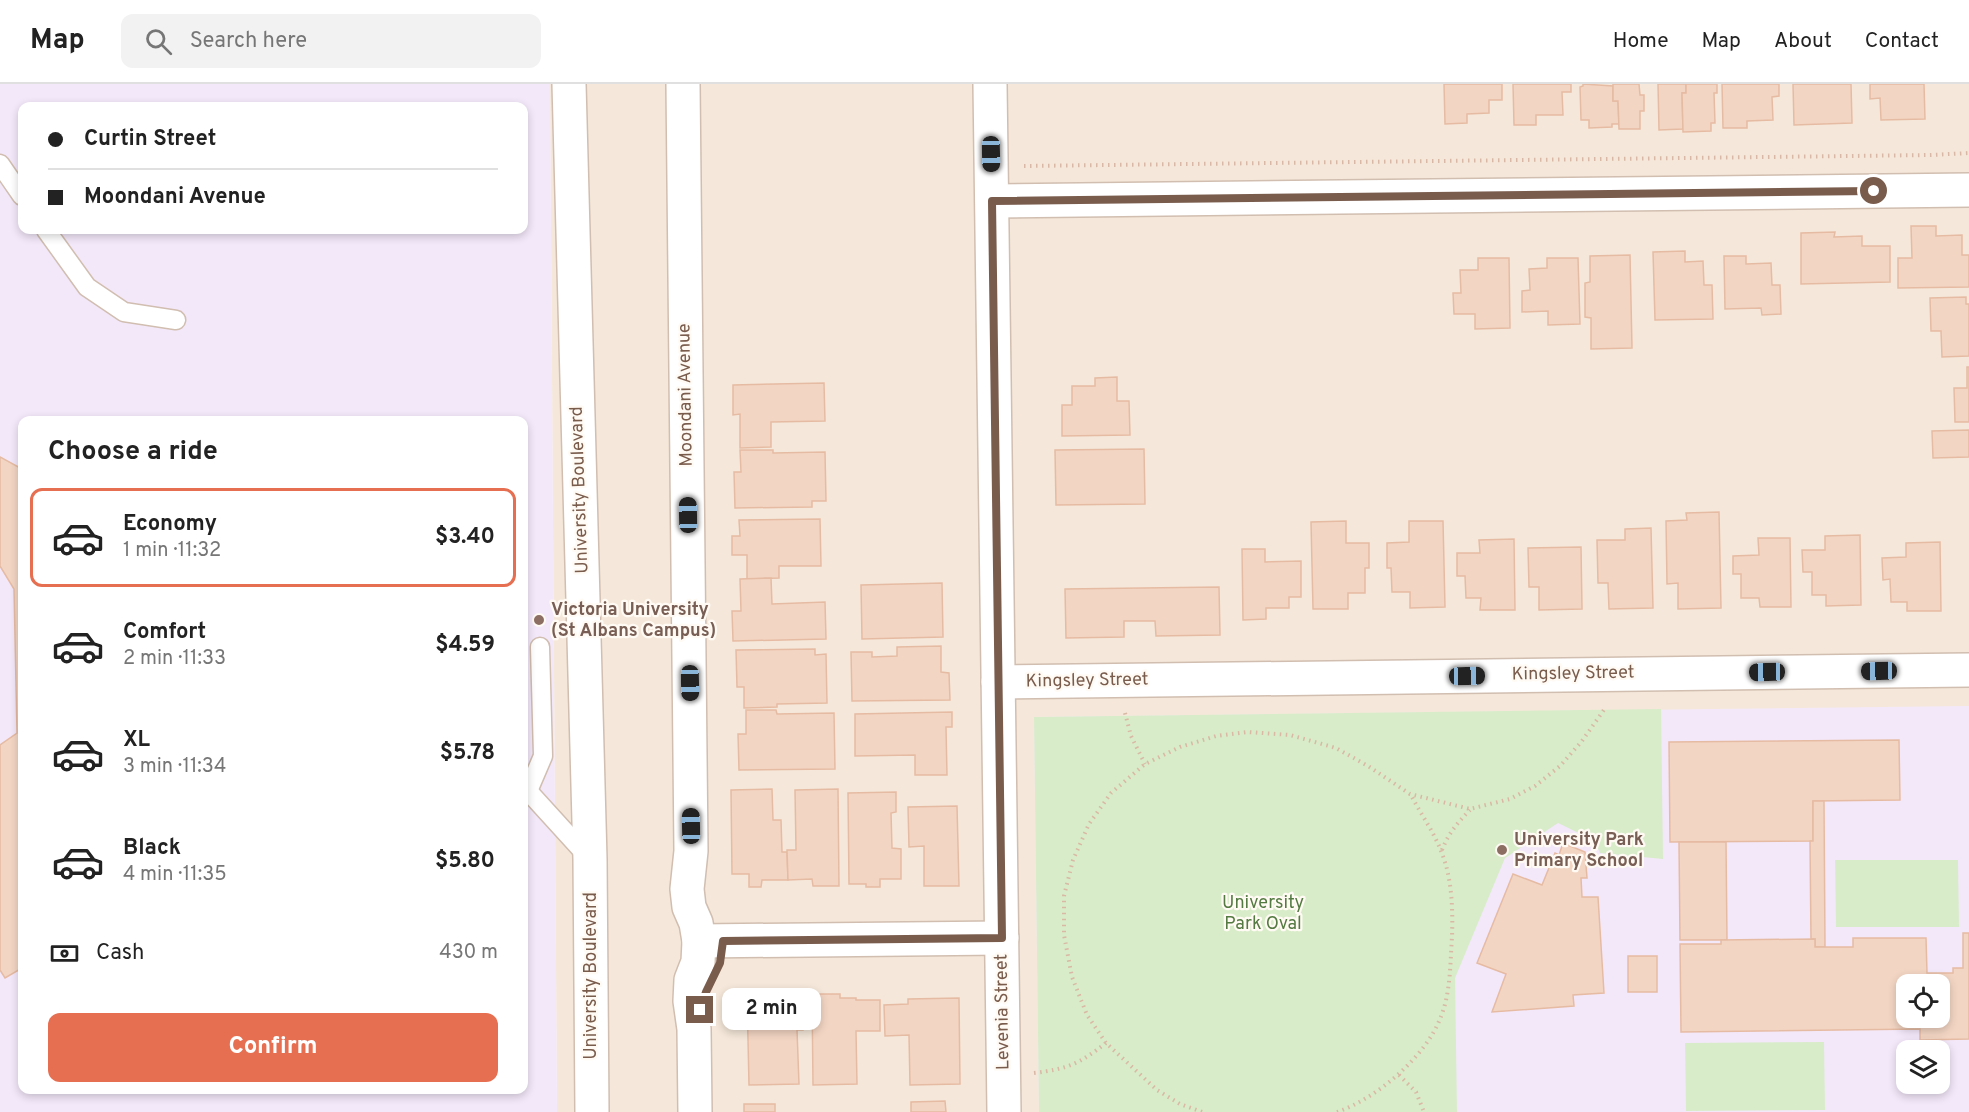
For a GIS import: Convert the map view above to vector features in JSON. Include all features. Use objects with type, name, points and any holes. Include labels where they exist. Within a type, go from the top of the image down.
[{"type":"street","name":"University Boulevard","points":[[569,84],[591,859],[592,1112]]},
{"type":"street","name":"Moondani Avenue","points":[[683,84],[692,850],[687,889],[689,907],[696,923],[711,941],[698,962],[691,980],[695,1112]]},
{"type":"street","name":"Levenia Street","points":[[990,84],[1004,1112]]},
{"type":"street","points":[[992,201],[1969,190]]},
{"type":"street","name":"Kingsley Street","points":[[998,682],[1969,670]]},
{"type":"street","points":[[711,941],[1002,938]]},
{"type":"lane","points":[[0,164],[18,190]]},
{"type":"lane","points":[[49,234],[87,287],[124,312],[176,320]]},
{"type":"lane","points":[[528,787],[543,756],[540,646]]},
{"type":"lane","points":[[528,793],[591,859]]},
{"type":"path","points":[[1024,166],[1969,153]]},
{"type":"path","points":[[1202,1112],[1180,1104],[1157,1090],[1106,1044],[1087,1015],[1072,977],[1064,934],[1064,896],[1073,860],[1089,824],[1111,793],[1145,764],[1180,747],[1216,736],[1248,732],[1290,735],[1335,748],[1368,766],[1410,794],[1470,809],[1510,799],[1535,786],[1560,766],[1582,741],[1606,707]]},
{"type":"path","points":[[1125,713],[1131,736],[1145,764]]},
{"type":"path","points":[[1338,1112],[1369,1097],[1399,1075],[1430,1039],[1441,1018],[1449,985],[1453,921],[1450,885],[1442,851],[1410,794]]},
{"type":"path","points":[[1442,851],[1446,840],[1458,822],[1470,809]]},
{"type":"path","points":[[1034,1073],[1062,1069],[1087,1058],[1106,1044]]},
{"type":"path","points":[[1399,1075],[1416,1092],[1424,1112]]},
{"type":"shaded area","name":"Victoria University (St Albans Campus)","points":[[0,84],[550,84],[557,1112],[0,1112]]},
{"type":"shaded area","points":[[550,84],[1969,84],[1969,1112],[557,1112]]},
{"type":"shaded area","name":"University Park Primary School","points":[[1969,706],[1969,1112],[1039,1112],[1034,717]]},
{"type":"green space","name":"University Park Oval","points":[[1661,709],[1663,859],[1600,853],[1595,841],[1558,823],[1505,858],[1455,978],[1457,1112],[1039,1112],[1034,717]]},
{"type":"green space","points":[[1835,860],[1958,860],[1959,927],[1836,927]]},
{"type":"green space","points":[[1824,1042],[1825,1110],[1686,1111],[1685,1043]]},
{"type":"building","points":[[1444,84],[1502,84],[1502,100],[1489,100],[1489,113],[1467,114],[1467,123],[1445,124]]},
{"type":"building","points":[[1513,84],[1571,84],[1571,92],[1562,92],[1563,115],[1536,115],[1536,125],[1514,125]]},
{"type":"building","points":[[1583,84],[1613,86],[1613,101],[1618,101],[1619,124],[1612,124],[1612,127],[1589,128],[1589,120],[1581,120],[1580,87]]},
{"type":"building","points":[[1613,84],[1639,84],[1640,95],[1644,95],[1644,111],[1640,111],[1640,129],[1619,129],[1618,101],[1613,101]]},
{"type":"building","points":[[1658,84],[1686,84],[1686,93],[1682,93],[1683,129],[1659,130]]},
{"type":"building","points":[[1686,84],[1717,84],[1717,93],[1714,93],[1715,123],[1711,123],[1711,131],[1683,132],[1682,93],[1686,93]]},
{"type":"building","points":[[1722,84],[1779,84],[1779,96],[1772,97],[1773,120],[1747,121],[1747,128],[1723,128]]},
{"type":"building","points":[[1793,84],[1851,84],[1852,123],[1794,125]]},
{"type":"building","points":[[1870,84],[1924,84],[1925,119],[1881,120],[1880,98],[1870,99]]},
{"type":"building","points":[[1911,226],[1936,226],[1936,236],[1962,235],[1962,255],[1969,255],[1969,287],[1898,288],[1898,258],[1912,258]]},
{"type":"building","points":[[1835,232],[1834,237],[1862,236],[1862,246],[1890,246],[1890,282],[1801,284],[1801,233]]},
{"type":"building","points":[[1685,251],[1685,262],[1703,261],[1704,285],[1712,285],[1713,319],[1655,320],[1653,252]]},
{"type":"building","points":[[1630,255],[1632,348],[1591,349],[1591,318],[1585,317],[1585,283],[1590,282],[1590,256]]},
{"type":"building","points":[[1724,256],[1746,256],[1746,264],[1771,263],[1772,285],[1780,285],[1781,314],[1762,315],[1761,308],[1725,309]]},
{"type":"building","points":[[1478,258],[1509,258],[1510,328],[1475,329],[1475,314],[1454,314],[1453,293],[1461,293],[1460,270],[1478,270]]},
{"type":"building","points":[[1547,258],[1578,258],[1580,324],[1548,325],[1548,311],[1522,312],[1522,291],[1530,290],[1529,269],[1547,268]]},
{"type":"building","points":[[1966,297],[1966,304],[1969,304],[1969,356],[1942,357],[1941,331],[1931,331],[1930,298]]},
{"type":"building","points":[[1967,367],[1969,367],[1969,422],[1955,422],[1954,388],[1967,388]]},
{"type":"building","points":[[1117,377],[1117,401],[1129,401],[1130,435],[1062,436],[1062,405],[1072,405],[1072,386],[1095,386],[1095,378]]},
{"type":"building","points":[[824,383],[825,421],[771,422],[771,447],[740,448],[740,414],[733,415],[733,385]]},
{"type":"building","points":[[1969,430],[1969,457],[1933,458],[1932,431]]},
{"type":"building","points":[[1144,449],[1145,504],[1056,505],[1055,450]]},
{"type":"building","points":[[740,450],[773,450],[773,453],[825,452],[826,501],[812,501],[812,507],[735,508],[734,472],[741,472]]},
{"type":"building","points":[[0,457],[18,467],[18,970],[5,978],[0,970],[0,745],[17,733],[14,589],[0,566]]},
{"type":"building","points":[[1719,512],[1721,608],[1678,609],[1678,583],[1667,584],[1666,521],[1687,520],[1686,513]]},
{"type":"building","points":[[820,519],[821,566],[779,566],[779,578],[747,579],[747,555],[732,555],[732,536],[740,536],[739,520]]},
{"type":"building","points":[[1346,521],[1346,543],[1369,543],[1369,568],[1365,568],[1365,593],[1348,593],[1348,609],[1313,609],[1311,522]]},
{"type":"building","points":[[1409,521],[1443,521],[1445,607],[1410,608],[1410,592],[1392,592],[1391,568],[1387,568],[1387,543],[1409,542]]},
{"type":"building","points":[[1651,528],[1653,608],[1609,609],[1608,583],[1598,583],[1597,540],[1625,540],[1625,529]]},
{"type":"building","points":[[1860,535],[1861,605],[1826,606],[1826,595],[1812,595],[1812,572],[1803,572],[1802,550],[1825,550],[1825,536]]},
{"type":"building","points":[[1758,538],[1790,538],[1791,607],[1760,607],[1759,598],[1741,598],[1741,574],[1733,574],[1733,556],[1759,555]]},
{"type":"building","points":[[1514,539],[1515,610],[1480,610],[1481,598],[1466,598],[1465,576],[1457,576],[1457,553],[1480,553],[1479,540]]},
{"type":"building","points":[[1940,542],[1941,611],[1907,611],[1907,602],[1891,602],[1890,579],[1883,580],[1882,558],[1906,557],[1906,543]]},
{"type":"building","points":[[1581,547],[1582,609],[1539,610],[1539,587],[1529,587],[1528,548]]},
{"type":"building","points":[[1242,549],[1265,549],[1265,562],[1301,561],[1301,597],[1289,597],[1289,608],[1266,608],[1266,619],[1243,620]]},
{"type":"building","points":[[771,578],[772,604],[825,602],[826,639],[733,641],[732,611],[741,611],[740,579]]},
{"type":"building","points":[[942,583],[943,637],[862,639],[861,585]]},
{"type":"building","points":[[1219,587],[1220,635],[1156,636],[1155,621],[1124,621],[1124,637],[1066,638],[1065,589]]},
{"type":"building","points":[[941,646],[941,672],[949,673],[950,700],[852,701],[851,652],[872,652],[872,657],[897,656],[897,647]]},
{"type":"building","points":[[815,649],[815,655],[826,654],[827,703],[777,704],[777,707],[744,708],[744,687],[737,687],[736,650]]},
{"type":"building","points":[[746,710],[776,710],[777,714],[834,713],[835,769],[739,770],[738,734],[746,734]]},
{"type":"building","points":[[952,712],[952,727],[946,727],[947,775],[915,775],[915,755],[855,756],[855,714]]},
{"type":"building","points":[[1899,740],[1900,800],[1813,801],[1813,841],[1670,842],[1669,742]]},
{"type":"building","points":[[772,789],[773,820],[781,820],[782,852],[787,852],[788,880],[762,880],[761,887],[749,887],[749,874],[732,874],[731,790]]},
{"type":"building","points":[[838,789],[839,886],[813,886],[812,879],[788,880],[787,850],[796,850],[795,790]]},
{"type":"building","points":[[896,792],[896,812],[891,813],[892,848],[901,849],[901,879],[880,879],[880,887],[849,884],[848,793]]},
{"type":"building","points":[[1813,801],[1824,801],[1825,947],[1815,947],[1815,939],[1811,939],[1810,841],[1813,841]]},
{"type":"building","points":[[957,806],[959,886],[924,886],[924,846],[909,847],[908,807]]},
{"type":"building","points":[[1679,842],[1726,842],[1727,940],[1680,940]]},
{"type":"building","points":[[1563,843],[1585,852],[1587,878],[1581,878],[1582,897],[1598,897],[1604,993],[1573,995],[1574,1006],[1492,1012],[1506,974],[1477,963],[1513,874],[1542,885],[1555,853],[1559,855]]},
{"type":"building","points":[[1963,933],[1969,933],[1969,1039],[1920,1040],[1920,1029],[1681,1032],[1680,944],[1721,944],[1721,940],[1815,939],[1815,947],[1853,947],[1853,938],[1926,938],[1927,973],[1953,973],[1953,968],[1963,968]]},
{"type":"building","points":[[1628,956],[1657,956],[1657,992],[1628,992]]},
{"type":"building","points":[[777,994],[777,998],[803,998],[803,1030],[797,1030],[799,1084],[749,1085],[747,995]]},
{"type":"building","points":[[812,994],[840,994],[840,998],[880,1000],[880,1031],[856,1031],[857,1084],[813,1085]]},
{"type":"building","points":[[959,998],[960,1084],[910,1085],[909,1035],[885,1036],[884,1005],[908,1004],[908,999]]},
{"type":"building","points":[[945,1101],[946,1112],[911,1112],[911,1102]]},
{"type":"building","points":[[744,1104],[775,1104],[775,1112],[744,1112]]},
{"type":"place","name":"Victoria University (St Albans Campus)","points":[[539,620]]},
{"type":"place","name":"University Park Primary School","points":[[1502,850]]},
{"type":"route","points":[[700,1010],[720,963],[723,941],[1002,938],[992,201],[1874,191]]}]
